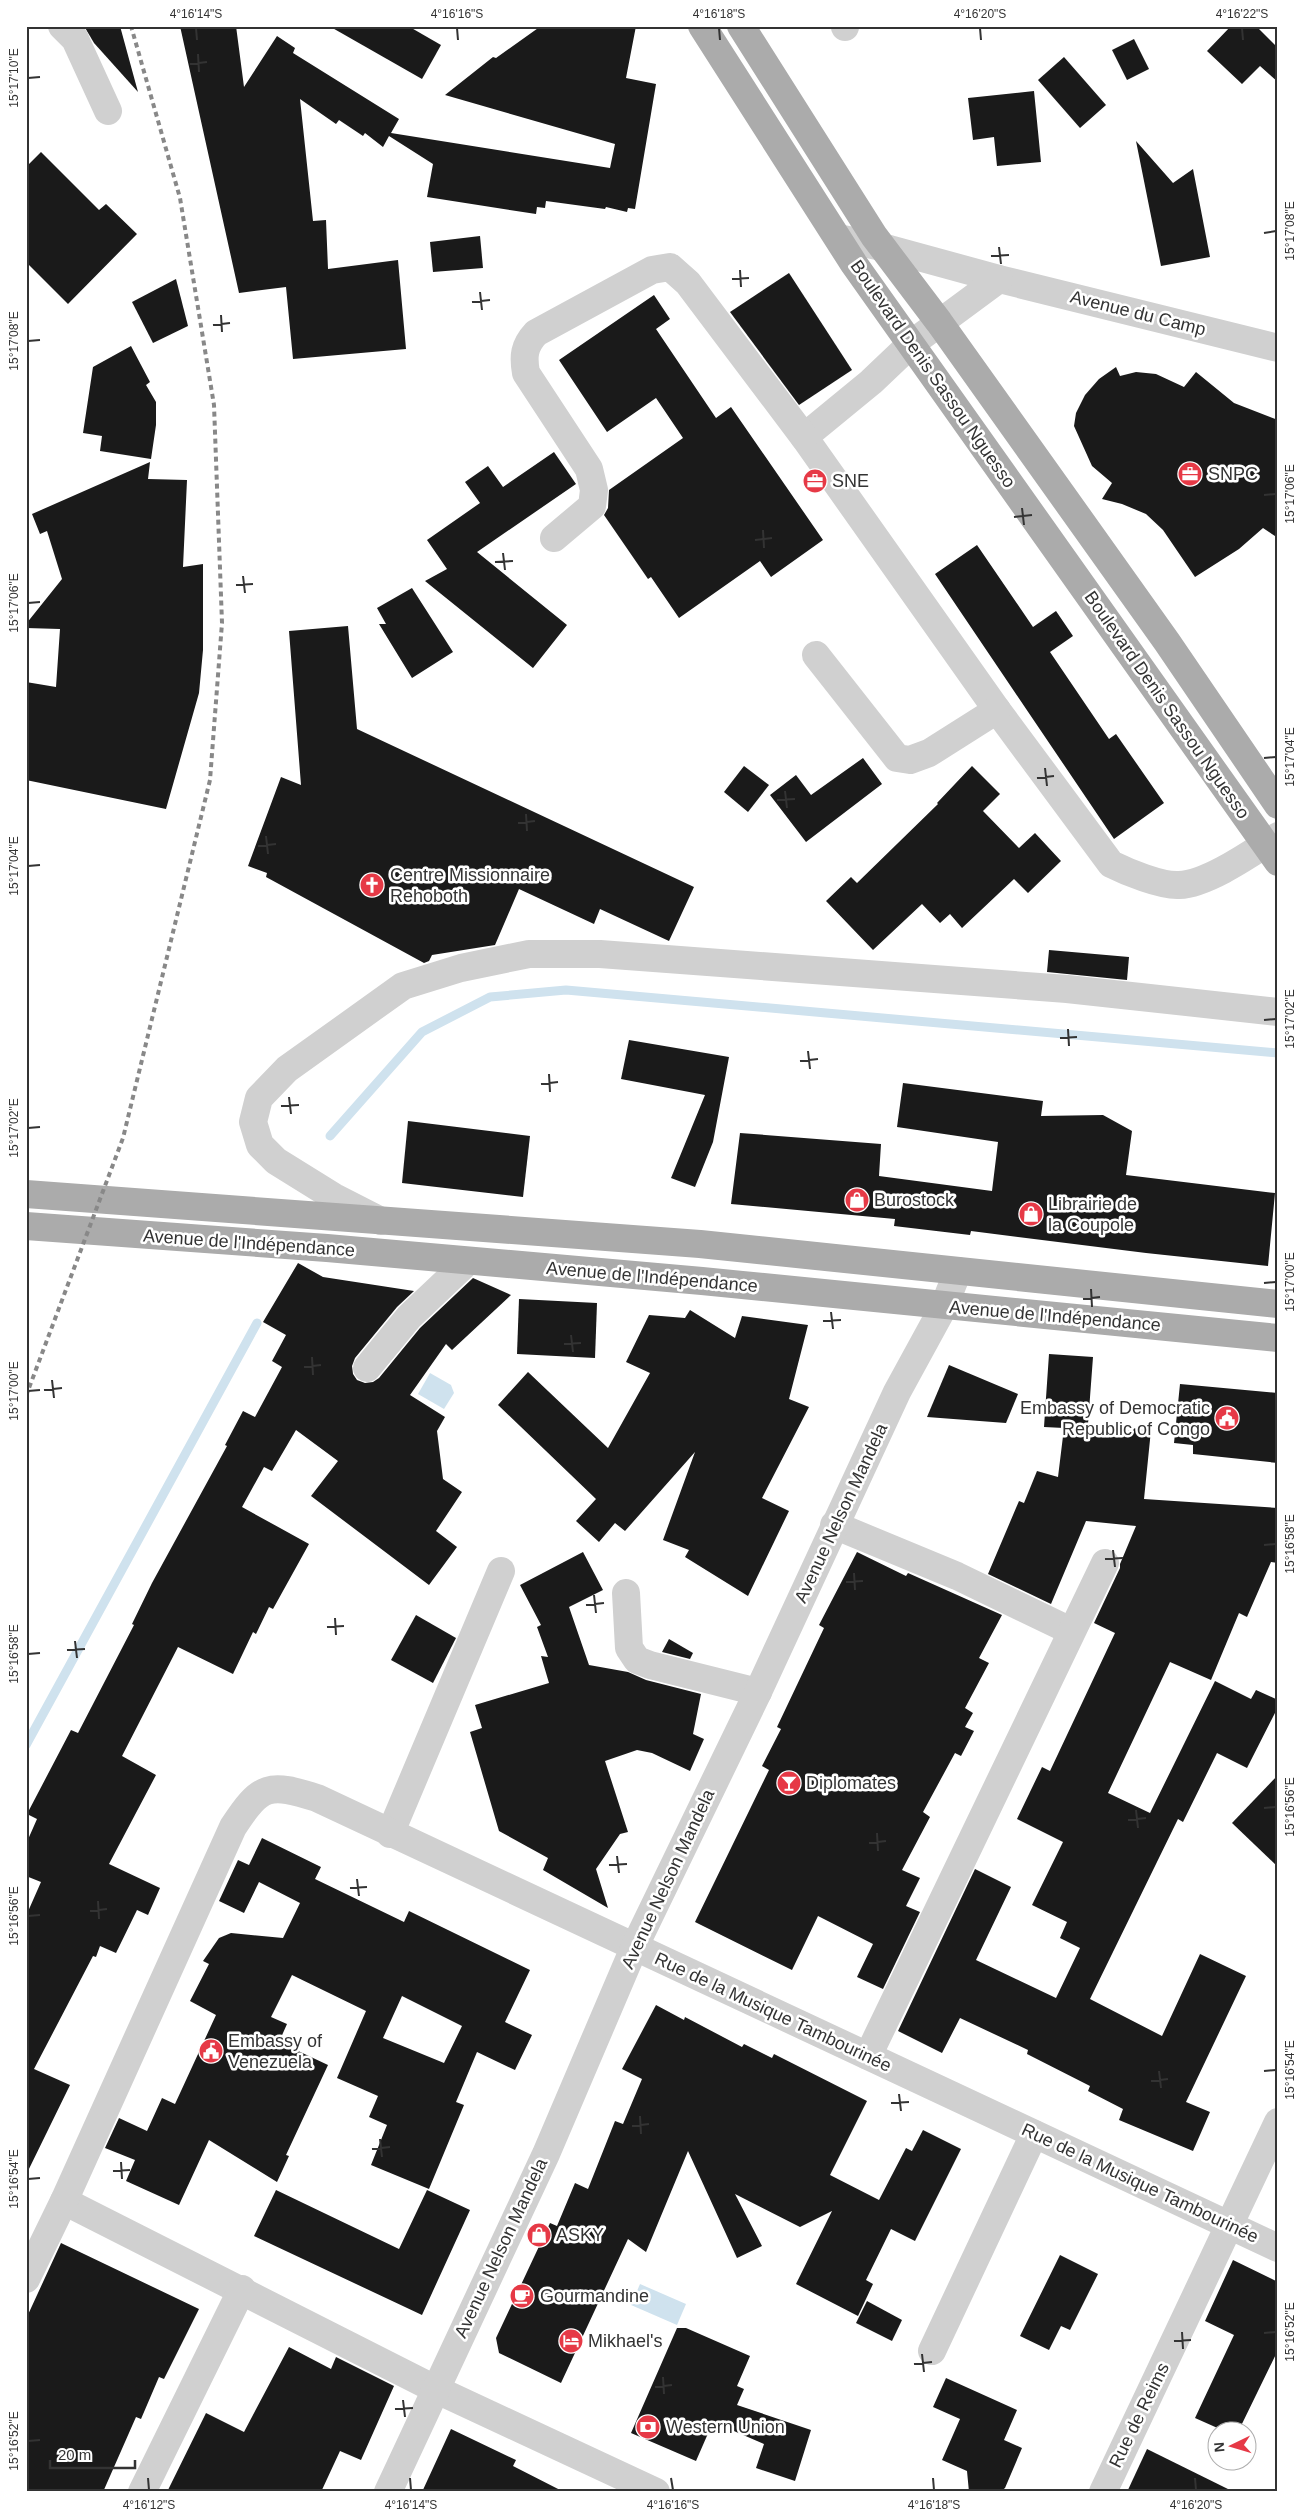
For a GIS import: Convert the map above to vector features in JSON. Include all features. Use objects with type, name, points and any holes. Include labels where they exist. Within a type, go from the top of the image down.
[{"type":"main road","name":"Boulevard Denis Sassou Nguesso","points":[[741,26],[882,247],[938,322],[1167,642],[1278,805]]},
{"type":"main road","name":"Boulevard Denis Sassou Nguesso","points":[[707,28],[838,238],[911,344],[1274,847]]},
{"type":"main road","name":"Avenue de l'Indépendance","points":[[26,1194],[193,1208],[279,1212],[700,1244],[1278,1304]]},
{"type":"main road","name":"Avenue de l'Indépendance","points":[[26,1226],[327,1248],[468,1262],[702,1281],[1278,1338]]},
{"type":"street","points":[[62,26],[75,39],[108,111]]},
{"type":"street","name":"Avenue du Camp","points":[[838,238],[882,247],[999,279],[1278,348]]},
{"type":"street","points":[[554,538],[592,506],[594,490],[589,469],[526,372],[524,359],[526,344],[536,333],[652,270],[670,267],[688,283],[804,437],[996,710],[1111,864],[1131,874],[1178,886],[1200,882],[1274,847]]},
{"type":"street","points":[[804,437],[871,382],[911,344],[938,322],[999,279]]},
{"type":"street","points":[[816,655],[897,758],[910,760],[929,753],[996,710]]},
{"type":"street","points":[[381,1221],[334,1197],[284,1166],[260,1144],[253,1122],[259,1098],[287,1069],[402,986],[461,968],[529,954],[600,954],[1067,989],[1278,1012]]},
{"type":"street","points":[[367,1368],[409,1317],[468,1262]]},
{"type":"street","name":"Avenue Nelson Mandela","points":[[388,2492],[546,2154],[634,1948],[758,1692],[897,1392],[944,1306],[958,1271]]},
{"type":"street","points":[[834,1525],[957,1576],[1071,1631]]},
{"type":"street","points":[[868,2056],[1105,1563]]},
{"type":"street","points":[[390,1834],[501,1571]]},
{"type":"street","points":[[626,1593],[629,1648],[637,1660],[650,1665],[758,1692]]},
{"type":"street","name":"Rue de la Musique Tambourinée","points":[[64,2201],[233,1826],[249,1802],[265,1790],[289,1790],[317,1798],[390,1834],[1278,2248]]},
{"type":"street","name":"Rue de Reims","points":[[1103,2492],[1231,2225],[1278,2122]]},
{"type":"street","points":[[932,2352],[1034,2134]]},
{"type":"street","points":[[26,2280],[64,2201],[626,2485],[656,2492]]},
{"type":"street","points":[[142,2492],[242,2290]]},
{"type":"water","points":[[430,1373],[451,1385],[454,1393],[444,1409],[418,1394]]},
{"type":"water","points":[[640,2284],[686,2304],[677,2325],[631,2305]]},
{"type":"building","points":[[84,26],[120,26],[138,92],[94,43]]},
{"type":"building","points":[[180,26],[236,26],[244,87],[277,36],[295,48],[293,53],[399,119],[391,133],[610,168],[615,144],[445,95],[493,57],[496,58],[541,26],[636,26],[626,78],[656,84],[635,209],[628,208],[627,212],[606,207],[605,209],[546,201],[545,208],[537,207],[536,214],[427,197],[433,164],[389,136],[383,147],[365,133],[363,136],[339,120],[336,124],[300,99],[313,221],[326,220],[328,269],[398,260],[406,349],[293,359],[286,287],[239,293]]},
{"type":"building","points":[[329,26],[408,26],[441,45],[422,79]]},
{"type":"building","points":[[1231,26],[1256,26],[1278,48],[1278,82],[1260,66],[1242,84],[1207,51]]},
{"type":"building","points":[[1134,39],[1149,69],[1127,80],[1112,50]]},
{"type":"building","points":[[1064,57],[1106,105],[1080,128],[1038,80]]},
{"type":"building","points":[[1034,91],[1041,162],[997,166],[994,137],[973,140],[968,98]]},
{"type":"building","points":[[1136,141],[1173,183],[1193,169],[1210,257],[1161,266]]},
{"type":"building","points":[[41,152],[99,210],[106,204],[137,234],[68,304],[26,262],[26,167]]},
{"type":"building","points":[[480,236],[483,268],[433,272],[430,242]]},
{"type":"building","points":[[789,273],[852,370],[799,405],[730,312]]},
{"type":"building","points":[[176,279],[188,326],[153,343],[132,302]]},
{"type":"building","points":[[654,295],[670,319],[656,329],[716,418],[731,407],[823,540],[771,577],[760,561],[679,618],[651,577],[648,579],[604,515],[608,508],[609,490],[683,438],[656,398],[607,432],[559,360]]},
{"type":"building","points":[[131,346],[150,382],[146,385],[156,402],[156,425],[151,459],[100,451],[102,436],[83,433],[93,367]]},
{"type":"building","name":"SNPC","points":[[1116,367],[1120,376],[1136,372],[1156,374],[1184,387],[1196,372],[1234,403],[1278,420],[1278,538],[1263,528],[1239,549],[1195,577],[1163,530],[1146,514],[1122,504],[1102,499],[1112,483],[1092,466],[1074,426],[1076,413],[1085,395],[1099,379]]},
{"type":"building","points":[[554,452],[576,484],[477,552],[567,625],[533,668],[425,581],[447,569],[427,540],[480,503],[465,482],[488,466],[503,487]]},
{"type":"building","points":[[150,462],[148,479],[187,480],[183,567],[203,564],[203,650],[199,693],[166,809],[26,780],[26,682],[56,687],[60,629],[26,628],[26,624],[62,579],[47,531],[40,534],[32,514]]},
{"type":"building","points":[[977,545],[1033,627],[1056,611],[1073,636],[1050,652],[1109,739],[1116,734],[1164,803],[1114,839],[935,574]]},
{"type":"building","points":[[412,588],[453,652],[412,678],[379,624],[386,624],[377,608]]},
{"type":"building","points":[[348,626],[357,729],[694,887],[669,941],[600,909],[594,924],[519,889],[495,945],[432,955],[429,961],[424,963],[266,877],[267,873],[248,866],[281,777],[301,785],[289,631]]},
{"type":"building","points":[[863,758],[882,784],[806,842],[770,795],[796,775],[811,795]]},
{"type":"building","points":[[744,766],[769,785],[748,812],[724,792]]},
{"type":"building","points":[[972,766],[1000,794],[983,811],[1019,848],[1035,833],[1061,861],[1028,893],[1014,879],[962,928],[950,914],[940,923],[922,904],[873,950],[826,901],[851,877],[857,883],[938,804]]},
{"type":"building","points":[[1049,950],[1129,957],[1127,980],[1047,972]]},
{"type":"building","points":[[629,1040],[729,1057],[713,1142],[695,1187],[671,1178],[705,1095],[621,1079]]},
{"type":"building","points":[[903,1083],[1043,1101],[1041,1116],[1103,1115],[1132,1131],[1126,1175],[1275,1193],[1268,1266],[971,1231],[970,1235],[894,1226],[895,1219],[731,1204],[740,1133],[881,1144],[879,1176],[992,1191],[998,1142],[897,1127]]},
{"type":"building","points":[[408,1121],[530,1136],[523,1197],[402,1183]]},
{"type":"building","points":[[298,1263],[323,1277],[414,1291],[397,1307],[355,1358],[352,1366],[353,1374],[357,1380],[365,1383],[373,1382],[379,1378],[420,1328],[473,1278],[511,1295],[452,1350],[446,1344],[410,1395],[445,1417],[437,1431],[443,1479],[462,1492],[436,1531],[457,1547],[429,1585],[311,1496],[338,1461],[296,1430],[272,1471],[264,1467],[242,1507],[309,1544],[273,1609],[269,1607],[256,1634],[253,1632],[233,1674],[178,1647],[122,1756],[156,1775],[109,1864],[160,1888],[148,1915],[137,1910],[116,1953],[100,1946],[96,1957],[93,1956],[34,2069],[70,2085],[26,2175],[26,1916],[41,1882],[26,1876],[26,1844],[37,1819],[27,1814],[71,1730],[78,1733],[134,1625],[132,1624],[152,1583],[227,1446],[225,1445],[243,1411],[255,1417],[282,1367],[272,1361],[286,1335],[263,1322]]},
{"type":"building","points":[[519,1299],[597,1303],[595,1358],[517,1354]]},
{"type":"building","points":[[690,1310],[735,1338],[742,1316],[808,1325],[789,1399],[809,1407],[762,1498],[789,1511],[748,1596],[685,1557],[689,1550],[663,1540],[695,1452],[625,1531],[615,1523],[599,1542],[576,1521],[596,1499],[498,1405],[528,1372],[608,1448],[650,1373],[626,1362],[649,1315],[685,1318]]},
{"type":"building","points":[[1049,1354],[1093,1357],[1088,1424],[1151,1430],[1144,1499],[1278,1508],[1278,1563],[1271,1562],[1247,1617],[1239,1613],[1211,1680],[1170,1662],[1108,1793],[1150,1813],[1215,1681],[1251,1699],[1256,1690],[1278,1700],[1278,1707],[1247,1768],[1217,1753],[1183,1822],[1178,1819],[1090,1999],[1162,2036],[1200,1954],[1246,1976],[1186,2102],[1210,2112],[1193,2151],[1119,2120],[1123,2109],[1088,2091],[1090,2086],[1027,2054],[1028,2050],[960,2018],[942,2053],[898,2031],[975,1869],[1011,1887],[976,1960],[1056,1998],[1080,1948],[1060,1938],[1067,1922],[1032,1905],[1063,1842],[1017,1819],[1042,1767],[1050,1771],[1115,1633],[1094,1623],[1120,1568],[1136,1526],[1086,1521],[1051,1604],[988,1574],[1019,1501],[1024,1503],[1037,1471],[1058,1477],[1064,1428],[1044,1427]]},
{"type":"building","points":[[949,1365],[1018,1394],[1006,1423],[927,1417]]},
{"type":"building","name":"Embassy of Democratic Republic of Congo","points":[[1180,1384],[1278,1393],[1278,1463],[1193,1454],[1193,1445],[1174,1443]]},
{"type":"building","points":[[583,1552],[603,1590],[569,1607],[589,1665],[628,1672],[646,1680],[701,1694],[693,1734],[704,1739],[690,1771],[652,1753],[637,1750],[605,1761],[628,1832],[620,1834],[596,1869],[608,1908],[543,1870],[548,1858],[499,1831],[470,1732],[482,1728],[475,1705],[549,1683],[541,1656],[548,1657],[537,1627],[541,1625],[520,1585]]},
{"type":"building","points":[[857,1552],[906,1576],[908,1573],[1002,1615],[979,1658],[989,1663],[965,1708],[973,1713],[965,1727],[974,1731],[961,1756],[955,1753],[923,1812],[930,1817],[902,1870],[920,1878],[906,1906],[920,1912],[883,1989],[857,1977],[873,1944],[818,1916],[792,1970],[695,1922],[769,1770],[762,1766],[781,1729],[777,1727],[824,1628],[819,1625]]},
{"type":"building","points":[[416,1615],[456,1638],[433,1683],[391,1660]]},
{"type":"building","points":[[669,1639],[693,1653],[690,1659],[662,1652]]},
{"type":"building","points":[[1278,1775],[1278,1867],[1232,1823]]},
{"type":"building","points":[[262,1838],[321,1867],[315,1879],[404,1922],[409,1911],[530,1970],[505,2022],[532,2035],[515,2070],[477,2052],[456,2102],[464,2105],[429,2189],[371,2165],[387,2125],[369,2117],[378,2096],[337,2078],[366,2011],[292,1975],[271,2017],[287,2024],[279,2042],[328,2065],[286,2155],[289,2156],[277,2182],[209,2140],[179,2205],[126,2181],[135,2160],[105,2148],[119,2118],[147,2131],[162,2098],[175,2104],[216,2015],[190,2001],[209,1964],[203,1961],[219,1938],[231,1933],[283,1938],[300,1903],[259,1882],[244,1913],[219,1901],[238,1860],[249,1865]],"holes":[[[402,1996],[462,2026],[444,2063],[383,2038]]]},
{"type":"building","points":[[656,2005],[684,2020],[685,2017],[742,2047],[744,2044],[772,2058],[774,2054],[867,2101],[830,2175],[879,2200],[906,2148],[912,2151],[923,2130],[961,2149],[915,2241],[891,2229],[866,2280],[873,2284],[858,2316],[796,2284],[832,2211],[800,2227],[735,2194],[762,2246],[737,2258],[688,2151],[646,2252],[628,2239],[561,2383],[499,2353],[496,2338],[550,2223],[557,2226],[575,2183],[588,2189],[615,2121],[623,2124],[642,2079],[622,2069]]},
{"type":"building","points":[[276,2190],[399,2249],[427,2190],[470,2210],[422,2315],[254,2236]]},
{"type":"building","points":[[61,2243],[199,2309],[164,2379],[159,2377],[141,2419],[136,2417],[103,2492],[26,2492],[26,2319]]},
{"type":"building","points":[[1060,2255],[1098,2274],[1070,2330],[1061,2326],[1049,2350],[1020,2336]]},
{"type":"building","points":[[1233,2260],[1278,2282],[1278,2350],[1244,2420],[1206,2420],[1206,2423],[1195,2418],[1234,2335],[1205,2321]]},
{"type":"building","points":[[867,2301],[902,2320],[892,2341],[856,2323]]},
{"type":"building","points":[[677,2328],[686,2328],[750,2356],[737,2386],[744,2389],[737,2405],[811,2430],[795,2481],[756,2468],[764,2444],[713,2422],[696,2461],[631,2433]]},
{"type":"building","points":[[289,2347],[331,2369],[336,2357],[394,2386],[361,2460],[340,2451],[321,2492],[167,2492],[206,2413],[244,2432]]},
{"type":"building","points":[[946,2378],[1017,2410],[1004,2440],[1022,2448],[1005,2488],[1000,2492],[969,2492],[967,2471],[942,2460],[960,2419],[933,2407]]},
{"type":"building","points":[[451,2429],[516,2460],[513,2466],[564,2492],[422,2492]]},
{"type":"building","points":[[1147,2449],[1234,2492],[1127,2492]]},
{"type":"waterway","points":[[330,1136],[422,1032],[490,997],[566,990],[1278,1053]]},
{"type":"waterway","points":[[26,1745],[257,1323]]},
{"type":"railway","points":[[26,1396],[123,1138],[210,780],[222,623],[214,405],[180,198],[131,26]]},
{"type":"place","name":"SNPC","points":[[1190,474]]},
{"type":"place","name":"SNE","points":[[815,481]]},
{"type":"place","name":"Centre Missionnaire Rehoboth","points":[[372,885]]},
{"type":"place","name":"Burostock","points":[[857,1200]]},
{"type":"place","name":"Librairie de la Coupole","points":[[1031,1214]]},
{"type":"place","name":"Embassy of Democratic Republic of Congo","points":[[1227,1418]]},
{"type":"place","name":"Diplomates","points":[[789,1783]]},
{"type":"place","name":"Embassy of Venezuela","points":[[211,2051]]},
{"type":"place","name":"ASKY","points":[[539,2235]]},
{"type":"place","name":"Gourmandine","points":[[522,2296]]},
{"type":"place","name":"Mikhael's","points":[[571,2341]]},
{"type":"place","name":"Western Union","points":[[648,2427]]}]
